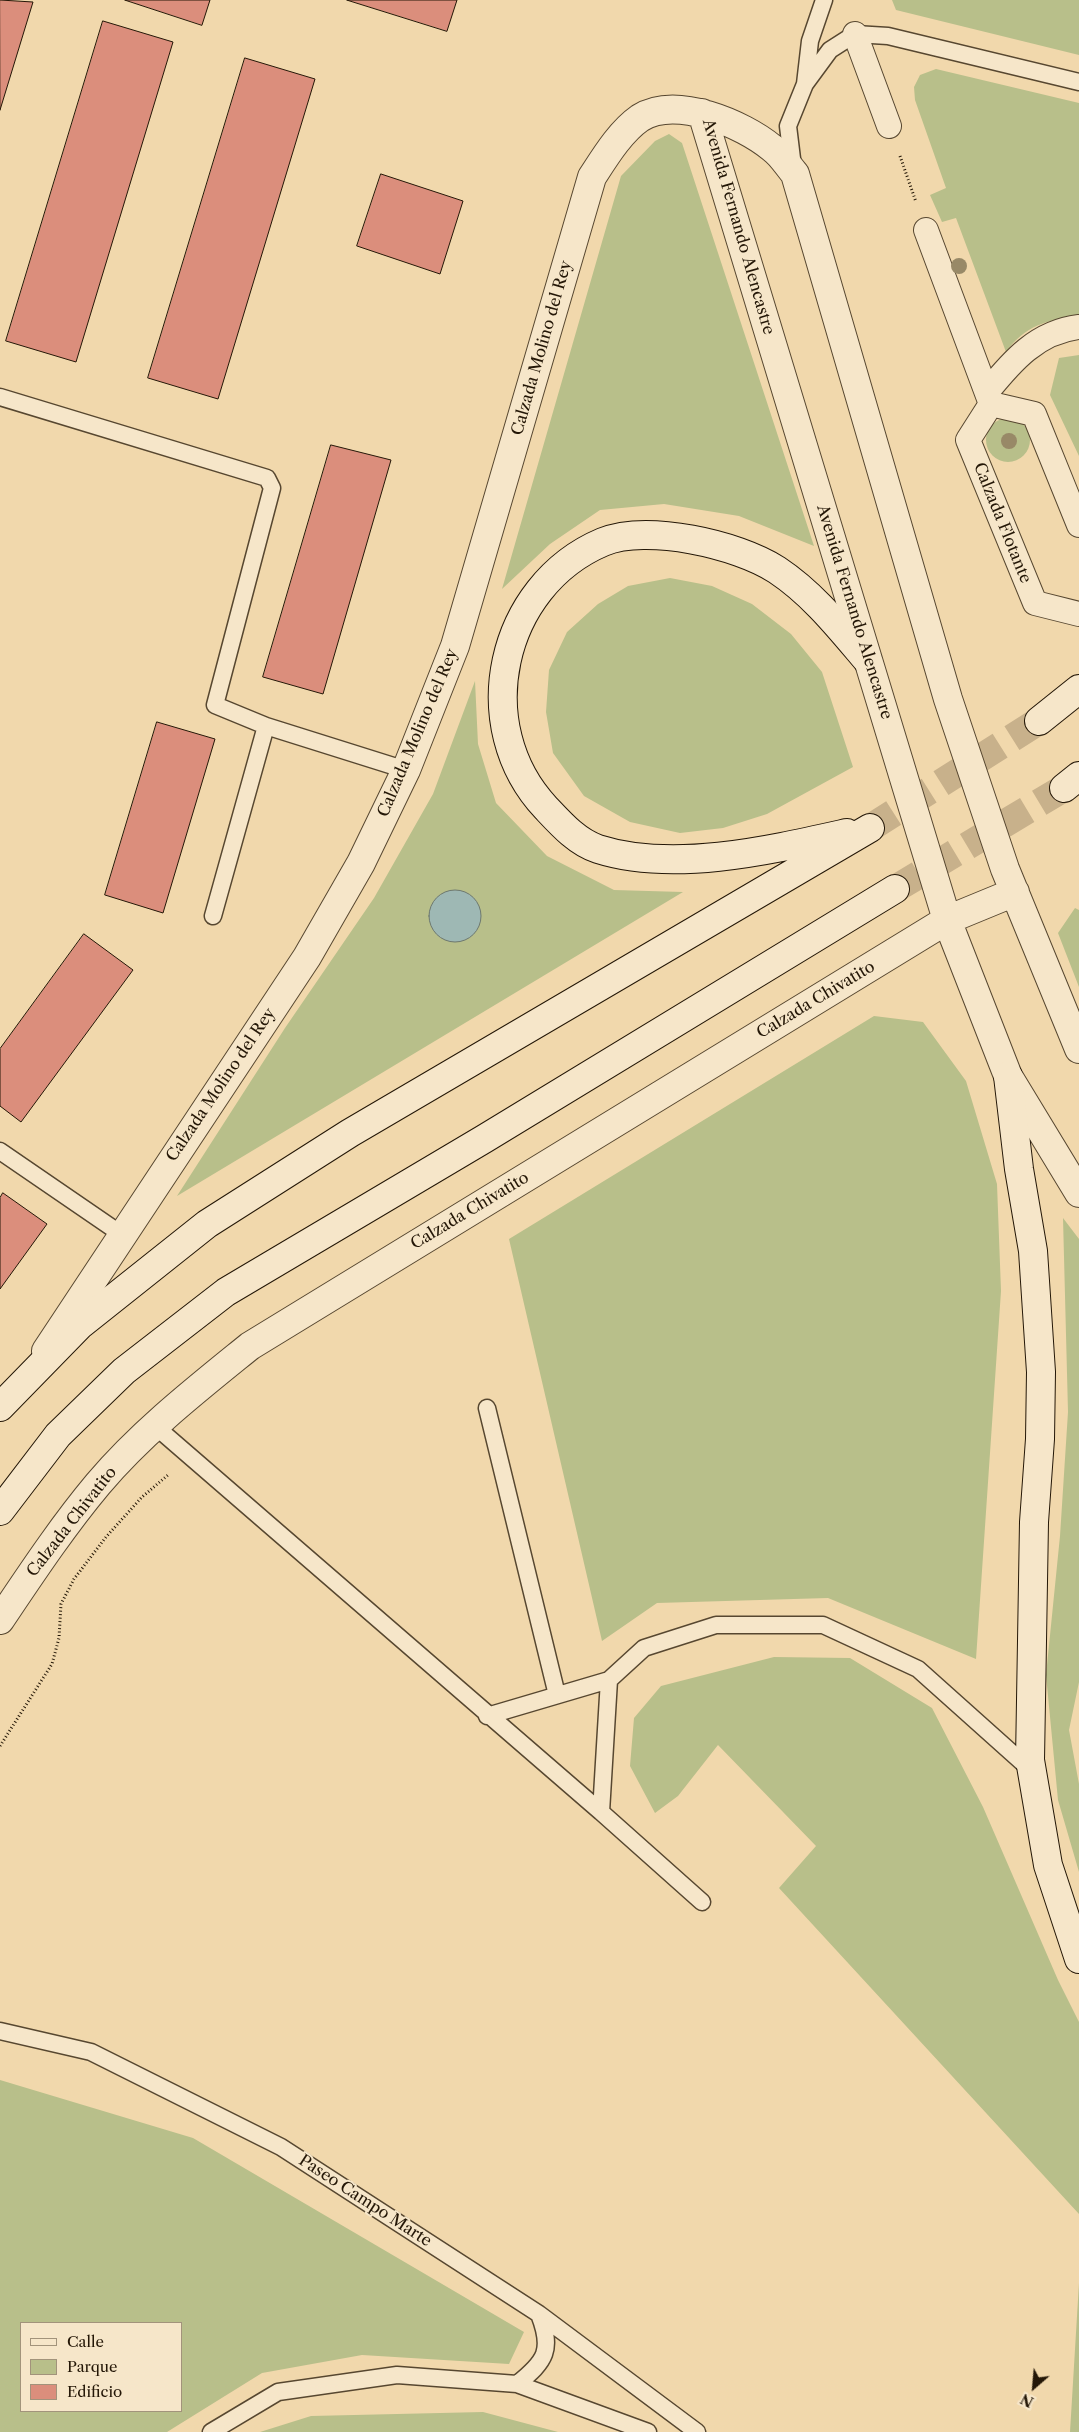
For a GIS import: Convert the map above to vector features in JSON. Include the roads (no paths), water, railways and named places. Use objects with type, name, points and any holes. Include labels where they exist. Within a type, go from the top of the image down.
[{"type":"street","points":[[855,34],[889,126]]},
{"type":"street","name":"Calzada Molino del Rey","points":[[30,1376],[122,1234],[307,957],[361,863],[406,770],[455,646],[592,177],[612,147],[641,118],[668,110],[702,113]]},
{"type":"street","name":"Avenida Fernando Alencastre","points":[[702,113],[754,135],[774,149],[794,174],[948,699],[1005,869],[1079,1049]]},
{"type":"street","name":"Avenida Fernando Alencastre","points":[[702,113],[947,920],[1008,1076],[1079,1194]]},
{"type":"street","points":[[926,230],[989,398],[1034,414],[1079,525]]},
{"type":"street","points":[[989,398],[1027,348],[1045,336],[1066,328],[1079,327]]},
{"type":"street","name":"Calzada Flotante","points":[[989,398],[968,440],[998,515],[1035,603],[1079,614]]},
{"type":"street","points":[[0,1407],[80,1325],[207,1224],[350,1134],[870,828],[770,848],[673,859],[645,858],[595,848],[567,830],[537,798],[520,772],[511,750],[502,712],[502,681],[508,651],[519,621],[535,594],[556,571],[576,556],[605,541],[643,535],[686,538],[717,545],[748,555],[776,570],[822,606],[867,660]]},
{"type":"street","points":[[1039,720],[1079,689]]},
{"type":"street","points":[[0,1512],[58,1435],[124,1371],[226,1292],[484,1139],[895,889]]},
{"type":"street","name":"Calzada Chivatito","points":[[0,1620],[40,1560],[98,1484],[165,1415],[250,1346],[947,920],[1015,892]]},
{"type":"street","points":[[1008,1076],[1019,1169],[1033,1251],[1041,1372],[1034,1522],[1032,1771],[1048,1864],[1079,1959]]},
{"type":"lane","points":[[805,84],[810,41],[824,0]]},
{"type":"lane","points":[[794,174],[788,126],[805,84],[830,50],[855,34],[888,36],[1079,82]]},
{"type":"lane","points":[[0,397],[266,478],[272,488],[215,705],[266,726],[406,770]]},
{"type":"lane","points":[[213,916],[266,726]]},
{"type":"lane","points":[[0,1151],[122,1234]]},
{"type":"lane","points":[[486,1408],[557,1695]]},
{"type":"lane","points":[[154,1426],[487,1716],[601,1812],[702,1902]]},
{"type":"lane","points":[[487,1716],[609,1680],[644,1648],[716,1625],[823,1625],[918,1669],[1032,1771]]},
{"type":"lane","points":[[601,1812],[609,1680]]},
{"type":"lane","name":"Paseo Campo Marte","points":[[0,2031],[92,2052],[281,2147],[539,2314],[697,2432]]},
{"type":"lane","points":[[517,2384],[534,2370],[545,2353],[547,2335],[539,2314]]},
{"type":"lane","points":[[211,2432],[278,2392],[397,2375],[517,2384],[648,2432]]},
{"type":"water","points":[[455,890],[469,894],[477,902],[481,916],[477,930],[469,938],[455,942],[441,938],[433,930],[429,916],[433,902],[441,894]]},
{"type":"tunnel","points":[[870,828],[1039,721]]},
{"type":"tunnel","points":[[895,889],[1064,788]]}]
